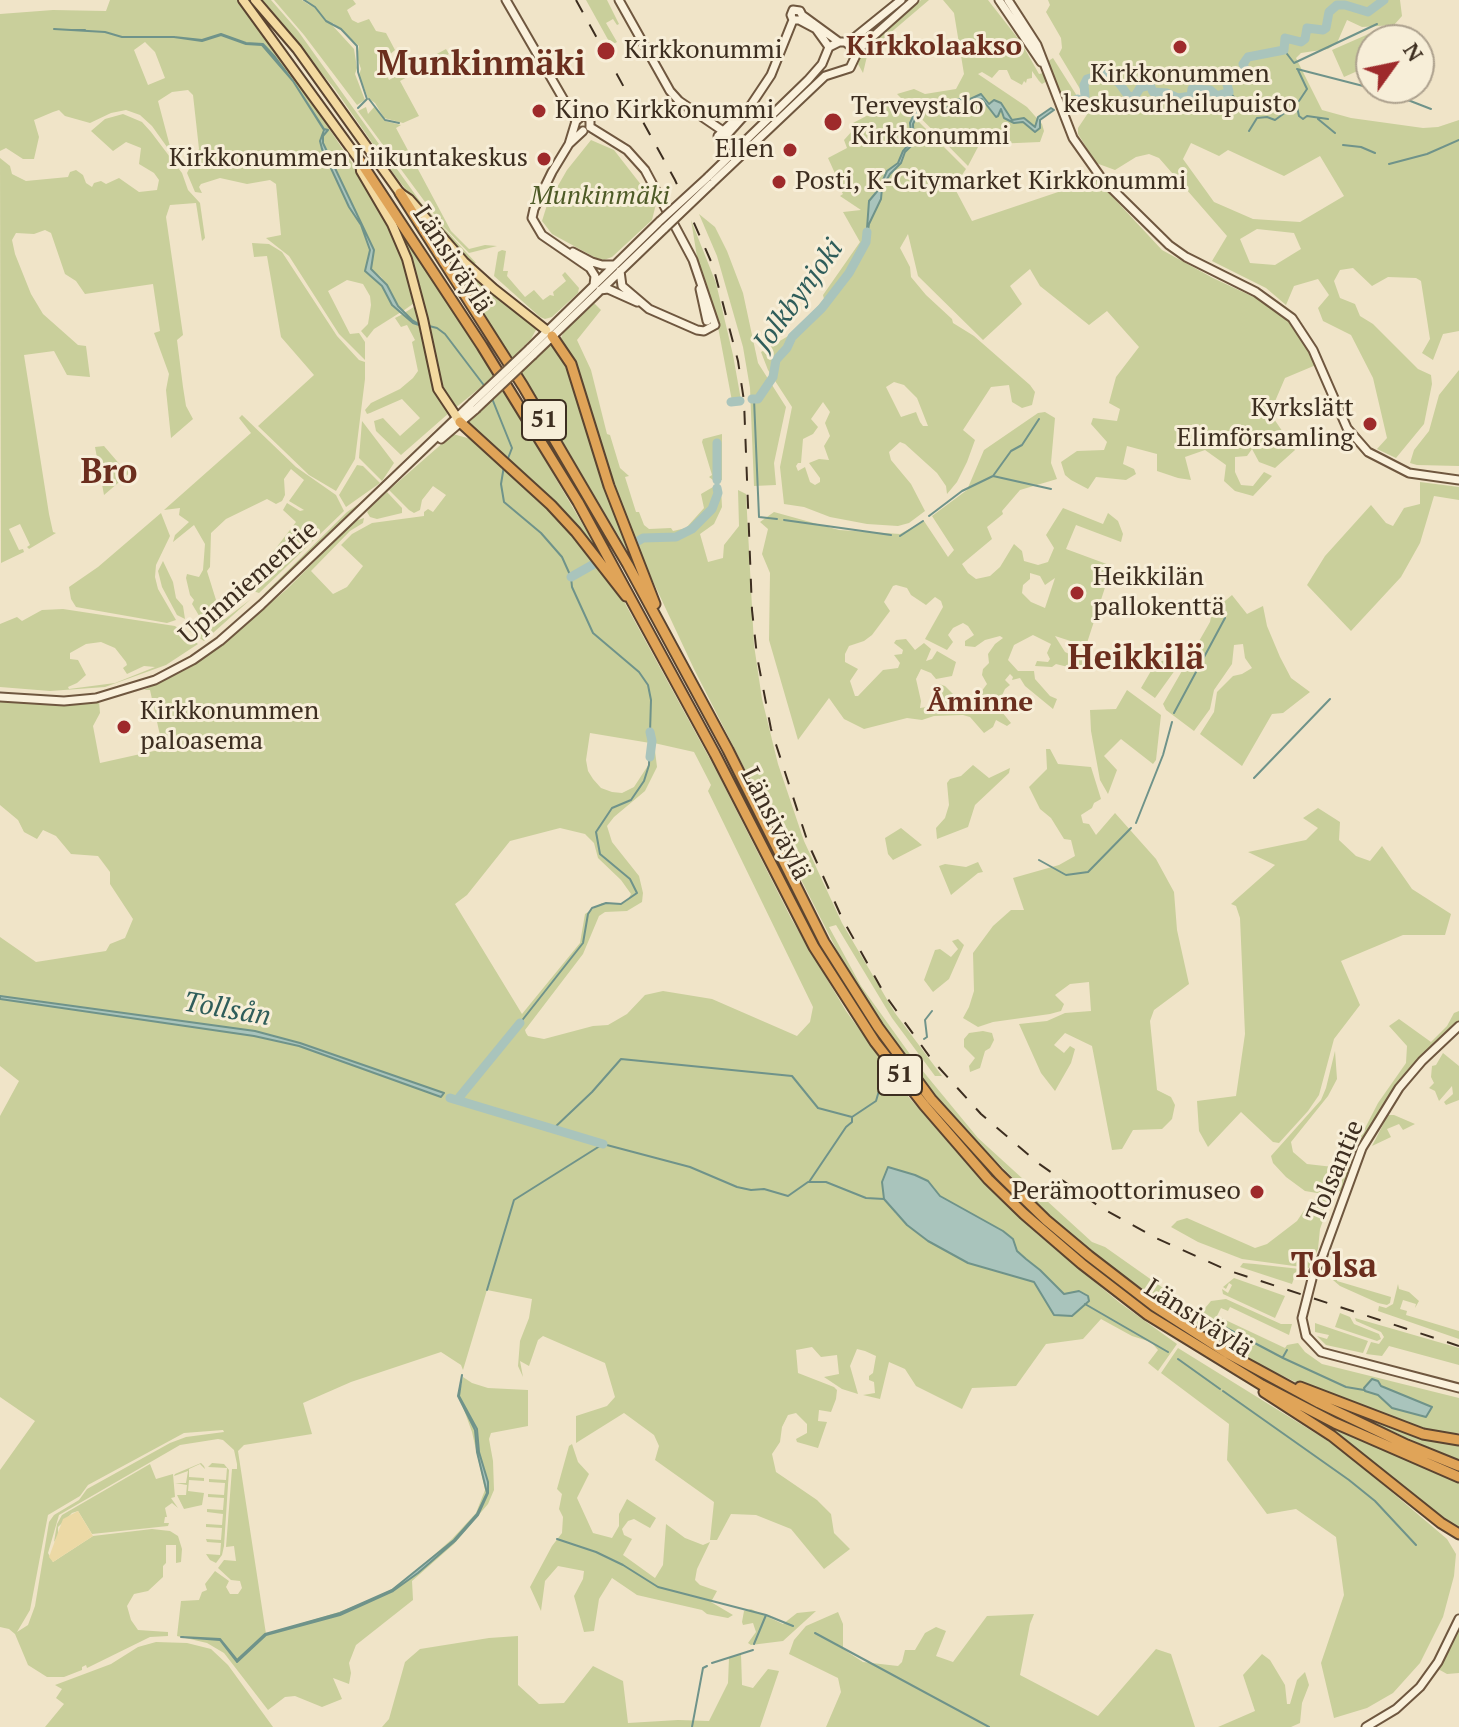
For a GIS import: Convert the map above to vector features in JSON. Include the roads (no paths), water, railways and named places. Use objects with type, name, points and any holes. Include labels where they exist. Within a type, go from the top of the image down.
[{"type":"highway","name":"Länsiväylä","points":[[360,161],[533,427],[643,618],[814,947],[851,1006],[906,1083],[988,1179],[1024,1214],[1128,1300],[1229,1367],[1335,1423],[1459,1477]]},
{"type":"highway","name":"Länsiväylä","points":[[400,193],[550,430],[665,630],[824,942],[858,999],[913,1076],[999,1174],[1062,1234],[1154,1306],[1205,1341],[1332,1409],[1459,1466]]},
{"type":"highway","points":[[549,333],[574,372],[609,486],[665,630]]},
{"type":"highway","points":[[458,420],[515,470],[576,532],[643,618]]},
{"type":"highway","points":[[1229,1367],[1332,1436],[1459,1534]]},
{"type":"highway","points":[[1252,1367],[1387,1422],[1423,1434],[1459,1440]]},
{"type":"main road","name":"Länsiväylä","points":[[243,0],[360,161]]},
{"type":"main road","name":"Länsiväylä","points":[[255,0],[297,49],[400,193]]},
{"type":"main road","points":[[506,0],[581,124],[627,150],[639,162],[681,235],[697,271],[711,323],[689,324],[665,317],[608,289],[596,288],[595,276],[590,268],[535,228],[532,215],[542,191],[570,138],[581,124]]},
{"type":"main road","points":[[619,0],[670,91],[722,135],[746,110],[771,75],[803,0]]},
{"type":"main road","points":[[710,180],[808,80],[828,51],[854,38],[901,0]]},
{"type":"main road","points":[[710,180],[825,76],[850,68],[863,45],[914,0]]},
{"type":"main road","points":[[999,0],[1043,63]]},
{"type":"main road","points":[[1008,0],[1031,33],[1072,135],[1091,167],[1169,245],[1264,297],[1292,318],[1313,350],[1344,421],[1362,447],[1378,459],[1409,473],[1459,480]]},
{"type":"main road","points":[[798,16],[852,47],[855,56]]},
{"type":"main road","points":[[798,16],[816,29],[828,51],[830,67],[837,71]]},
{"type":"main road","points":[[360,161],[361,171],[392,224],[403,250],[423,319],[438,389],[458,420]]},
{"type":"main road","name":"Upinniementie","points":[[0,697],[42,701],[80,700],[120,692],[173,672],[205,652],[240,625],[408,466],[417,462],[710,180]]},
{"type":"main road","points":[[400,193],[474,271],[549,333]]},
{"type":"main road","points":[[550,240],[592,262],[618,266],[620,283],[638,302]]},
{"type":"main road","name":"Tolsantie","points":[[1459,1026],[1399,1088],[1373,1127],[1359,1154],[1320,1263],[1314,1271],[1303,1313],[1303,1327],[1308,1340],[1321,1352],[1459,1388]]},
{"type":"main road","points":[[1366,1727],[1396,1709],[1420,1687],[1438,1662],[1459,1619]]},
{"type":"water","points":[[221,34],[246,43],[263,44],[293,81],[262,45],[246,44],[221,35],[202,41],[174,37],[202,40]]},
{"type":"water","points":[[293,81],[324,129],[328,130],[323,136],[323,143],[374,250],[371,269],[387,285],[398,306],[422,326],[413,323],[392,305],[382,286],[365,271],[370,250],[361,225],[349,207],[322,149],[320,141],[324,130]]},
{"type":"water","points":[[981,94],[989,104],[994,100],[1001,103],[1012,120],[1024,118],[1035,127],[1038,117],[1051,108],[1054,110],[1040,120],[1040,128],[1035,132],[1023,122],[1014,123],[1004,118],[1001,109],[996,117],[982,99],[958,103],[953,112],[925,105],[921,107],[913,124],[914,143],[882,188],[866,242],[869,201],[879,189],[887,171],[898,163],[903,151],[912,141],[910,123],[918,106],[926,102],[950,108],[958,99],[968,100]]},
{"type":"water","points":[[0,996],[255,1031],[300,1043],[444,1093],[441,1097],[299,1046],[254,1036],[0,999]]},
{"type":"water","points":[[888,1167],[928,1181],[940,1196],[1003,1231],[1013,1239],[1017,1251],[1064,1294],[1079,1291],[1088,1296],[1089,1301],[1072,1316],[1054,1315],[1034,1282],[968,1263],[928,1241],[907,1225],[884,1199],[882,1182]]},
{"type":"water","points":[[462,1375],[459,1396],[477,1429],[488,1493],[478,1515],[455,1541],[393,1591],[340,1615],[266,1635],[237,1662],[220,1640],[181,1637],[220,1639],[237,1660],[265,1634],[340,1613],[392,1590],[454,1540],[477,1514],[487,1493],[477,1452],[475,1430],[458,1396]]},
{"type":"water","points":[[1372,1379],[1381,1386],[1432,1407],[1426,1417],[1392,1408],[1378,1395],[1365,1391]]},
{"type":"waterway","points":[[304,0],[357,46],[358,72],[367,99],[358,108]]},
{"type":"waterway","name":"Jolkbynjoki","points":[[1085,96],[1087,79],[1104,74],[1119,83],[1129,97],[1150,85],[1153,92],[1178,98],[1191,96],[1192,89],[1210,90],[1217,96],[1229,92],[1224,73],[1247,73],[1243,64],[1248,57],[1284,50],[1285,38],[1301,42],[1305,39],[1307,28],[1323,30],[1329,12],[1337,5],[1368,12],[1384,0]]},
{"type":"waterway","points":[[72,30],[85,30]]},
{"type":"waterway","points":[[1284,50],[1294,63],[1355,34]]},
{"type":"waterway","points":[[1297,69],[1355,84]]},
{"type":"waterway","points":[[1298,70],[1307,89],[1299,101]]},
{"type":"waterway","points":[[1229,92],[1236,99]]},
{"type":"waterway","points":[[369,99],[385,120],[399,123]]},
{"type":"waterway","name":"Jolkbynjoki","points":[[1065,104],[1078,99]]},
{"type":"waterway","points":[[1240,103],[1244,106]]},
{"type":"waterway","points":[[1418,104],[1431,109]]},
{"type":"waterway","points":[[1297,107],[1303,119],[1307,116],[1328,119]]},
{"type":"waterway","points":[[1249,131],[1257,118],[1275,120],[1290,109]]},
{"type":"waterway","points":[[1318,119],[1335,133]]},
{"type":"waterway","points":[[1389,164],[1427,154],[1459,140]]},
{"type":"waterway","points":[[1343,145],[1361,147],[1375,153]]},
{"type":"waterway","name":"Jolkbynjoki","points":[[752,399],[758,399],[773,377],[776,360],[792,337],[822,308],[849,273],[866,242],[867,232]]},
{"type":"waterway","points":[[429,326],[445,334],[486,388]]},
{"type":"waterway","points":[[491,396],[512,448],[507,461]]},
{"type":"waterway","points":[[754,399],[759,517],[777,519]]},
{"type":"waterway","points":[[731,402],[740,401]]},
{"type":"waterway","points":[[993,476],[1011,451],[1022,445],[1039,419]]},
{"type":"waterway","points":[[717,443],[717,480]]},
{"type":"waterway","points":[[504,466],[501,484],[504,502],[541,533],[562,557],[593,633],[639,672],[648,685],[651,700],[649,765],[644,781],[631,800],[612,808],[596,832],[600,854],[630,879],[637,893],[621,904],[606,903],[592,908],[583,943],[520,1023]]},
{"type":"waterway","points":[[929,516],[962,491],[993,476],[1051,489]]},
{"type":"waterway","points":[[635,543],[643,538],[676,537],[692,529],[712,509],[717,488]]},
{"type":"waterway","points":[[784,520],[891,535]]},
{"type":"waterway","points":[[900,536],[923,521]]},
{"type":"waterway","points":[[571,577],[594,564]]},
{"type":"waterway","points":[[1174,713],[1225,618]]},
{"type":"waterway","points":[[1254,778],[1330,699]]},
{"type":"waterway","points":[[1136,823],[1163,755],[1172,722]]},
{"type":"waterway","points":[[650,732],[650,757]]},
{"type":"waterway","points":[[1039,860],[1066,875],[1088,872],[1131,828]]},
{"type":"waterway","points":[[924,1039],[927,1037],[925,1020],[932,1011]]},
{"type":"waterway","points":[[457,1100],[520,1023]]},
{"type":"waterway","points":[[553,1129],[621,1059],[792,1076],[818,1108],[852,1117]]},
{"type":"waterway","points":[[809,1182],[852,1122],[852,1117],[876,1101],[881,1084]]},
{"type":"waterway","points":[[450,1098],[603,1144]]},
{"type":"waterway","points":[[487,1290],[514,1200],[603,1144],[690,1167],[751,1190],[764,1189],[788,1196],[808,1182],[826,1182],[866,1198],[884,1199]]},
{"type":"waterway","points":[[1085,1304],[1168,1352]]},
{"type":"waterway","points":[[1213,1321],[1346,1387],[1364,1390]]},
{"type":"waterway","points":[[1283,1357],[1287,1350]]},
{"type":"waterway","points":[[1178,1359],[1220,1389]]},
{"type":"waterway","points":[[1223,1391],[1349,1480],[1375,1501],[1416,1545]]},
{"type":"waterway","points":[[557,1539],[596,1552],[658,1587],[766,1615]]},
{"type":"waterway","points":[[754,1644],[766,1615],[793,1626]]},
{"type":"waterway","points":[[815,1633],[989,1727]]},
{"type":"waterway","points":[[712,1663],[753,1650]]},
{"type":"waterway","points":[[692,1727],[703,1668],[707,1666]]},
{"type":"railway","points":[[576,0],[675,180],[713,266],[738,361],[744,401],[752,610],[771,729],[808,843],[842,918],[885,995],[932,1060],[981,1114],[1038,1163],[1100,1207],[1156,1238],[1227,1270],[1459,1346]]},
{"type":"place","name":"Kirkkonummen keskusurheilupuisto","points":[[1180,47]]},
{"type":"place","name":"Kirkkonummi","points":[[606,51]]},
{"type":"place","name":"Kino Kirkkonummi","points":[[539,111]]},
{"type":"place","name":"Terveystalo Kirkkonummi","points":[[833,122]]},
{"type":"place","name":"Ellen","points":[[790,150]]},
{"type":"place","name":"Kirkkonummen Liikuntakeskus","points":[[544,159]]},
{"type":"place","name":"Posti, K-Citymarket Kirkkonummi","points":[[779,182]]},
{"type":"place","name":"Kyrkslätt Elimförsamling","points":[[1370,424]]},
{"type":"place","name":"Heikkilän pallokenttä","points":[[1077,593]]},
{"type":"place","name":"Kirkkonummen paloasema","points":[[124,727]]},
{"type":"place","name":"Perämoottorimuseo","points":[[1257,1192]]},
{"type":"district","name":"Kirkkolaakso","points":[[934,47]]},
{"type":"district","name":"Munkinmäki","points":[[481,65]]},
{"type":"district","name":"Bro","points":[[109,473]]},
{"type":"district","name":"Heikkilä","points":[[1136,659]]},
{"type":"district","name":"Åminne","points":[[980,703]]},
{"type":"district","name":"Tolsa","points":[[1334,1267]]},
{"type":"water label","name":"Tollsån","points":[[227,1010]]}]
